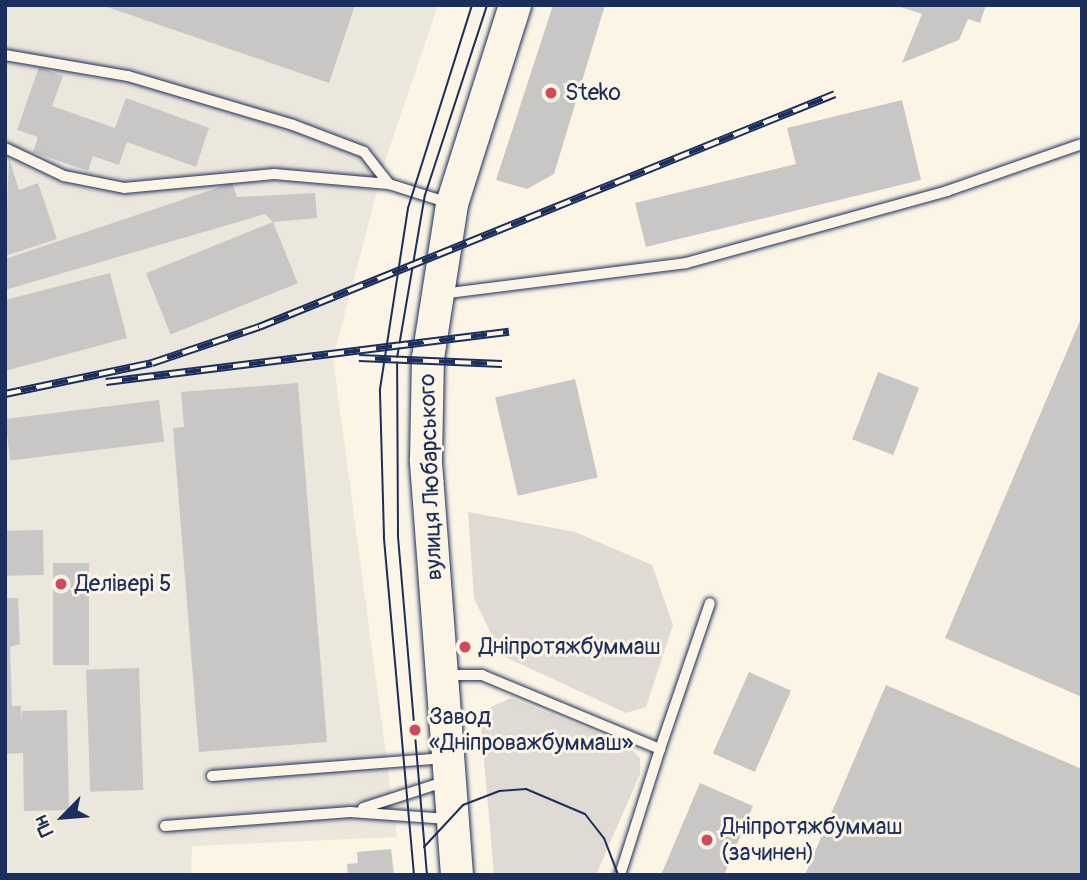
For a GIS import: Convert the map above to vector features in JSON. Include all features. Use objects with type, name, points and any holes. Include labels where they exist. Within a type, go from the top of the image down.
[{"type":"main road","name":"вулиця Любарського","points":[[457,875],[440,676],[426,460],[435,295],[452,204],[515,5]]},
{"type":"lane","points":[[5,55],[128,76],[293,125],[364,152],[389,184]]},
{"type":"lane","points":[[435,295],[686,263],[947,191],[1079,145]]},
{"type":"lane","points":[[6,146],[64,176],[124,188],[274,174],[389,184],[452,204]]},
{"type":"lane","points":[[620,875],[710,603]]},
{"type":"lane","points":[[440,676],[482,675],[660,749]]},
{"type":"lane","points":[[212,776],[449,769]]},
{"type":"lane","points":[[350,812],[449,769]]},
{"type":"lane","points":[[165,826],[350,812],[453,820]]},
{"type":"shaded area","points":[[5,5],[438,5],[385,161],[333,358],[397,837],[192,846],[191,875],[5,875]]},
{"type":"shaded area","points":[[468,512],[575,532],[652,565],[673,625],[646,707],[626,713],[501,655],[474,598]]},
{"type":"shaded area","points":[[511,698],[627,745],[640,758],[640,774],[596,875],[494,875],[481,727],[491,707]]},
{"type":"building","points":[[101,5],[355,5],[329,83]]},
{"type":"building","name":"Steko","points":[[553,5],[605,5],[554,174],[527,189],[496,180]]},
{"type":"building","points":[[894,5],[986,5],[980,23],[968,19],[959,40],[902,63],[922,14]]},
{"type":"building","points":[[39,67],[63,76],[52,106],[115,128],[126,98],[209,128],[196,167],[127,142],[119,165],[93,156],[88,171],[33,152],[38,137],[17,130]]},
{"type":"building","points":[[902,100],[921,180],[646,247],[635,203],[796,164],[787,128]]},
{"type":"building","points":[[9,158],[19,190],[38,183],[57,239],[5,256]]},
{"type":"building","points":[[232,183],[237,197],[315,193],[317,218],[273,222],[265,214],[5,290],[5,259]]},
{"type":"building","points":[[273,222],[298,283],[171,335],[146,273]]},
{"type":"building","points":[[110,273],[127,338],[5,371],[5,300]]},
{"type":"building","points":[[1082,316],[1082,697],[945,638]]},
{"type":"building","points":[[878,372],[919,388],[893,455],[852,439]]},
{"type":"building","points":[[575,379],[598,477],[518,496],[495,397]]},
{"type":"building","points":[[298,383],[327,742],[199,752],[173,428],[184,427],[181,392]]},
{"type":"building","points":[[159,400],[164,442],[10,461],[5,419]]},
{"type":"building","points":[[43,530],[44,575],[6,576],[5,531]]},
{"type":"building","points":[[53,563],[89,563],[89,665],[53,665]]},
{"type":"building","points":[[5,598],[18,598],[20,644],[10,647],[12,706],[21,706],[21,723],[22,711],[67,710],[69,810],[24,811],[23,753],[5,754]]},
{"type":"building","points":[[139,668],[143,790],[90,792],[86,670]]},
{"type":"building","points":[[749,672],[791,691],[755,772],[713,753]]},
{"type":"building","points":[[886,685],[1082,769],[1082,875],[805,875]]},
{"type":"building","name":"Дніпротяжбуммаш (зачинен)","points":[[700,783],[753,806],[724,875],[661,875]]},
{"type":"building","points":[[391,849],[394,875],[348,875],[347,864],[358,863],[357,852]]},
{"type":"tram line","points":[[414,875],[384,536],[380,389],[408,208],[472,5]]},
{"type":"tram line","points":[[427,875],[398,535],[397,358],[425,195],[487,5]]},
{"type":"tram line","points":[[424,847],[463,805],[499,791],[526,789],[585,814],[604,838],[618,875]]},
{"type":"railway","points":[[5,394],[152,363],[259,327],[835,94]]},
{"type":"railway","points":[[106,382],[509,332]]},
{"type":"railway","points":[[359,358],[502,364]]},
{"type":"place","name":"Steko","points":[[551,93]]},
{"type":"place","name":"Делівері 5","points":[[61,584]]},
{"type":"place","name":"Дніпротяжбуммаш","points":[[465,647]]},
{"type":"place","name":"Завод «Дніпроважбуммаш»","points":[[415,730]]},
{"type":"place","name":"Дніпротяжбуммаш (зачинен)","points":[[707,840]]}]
